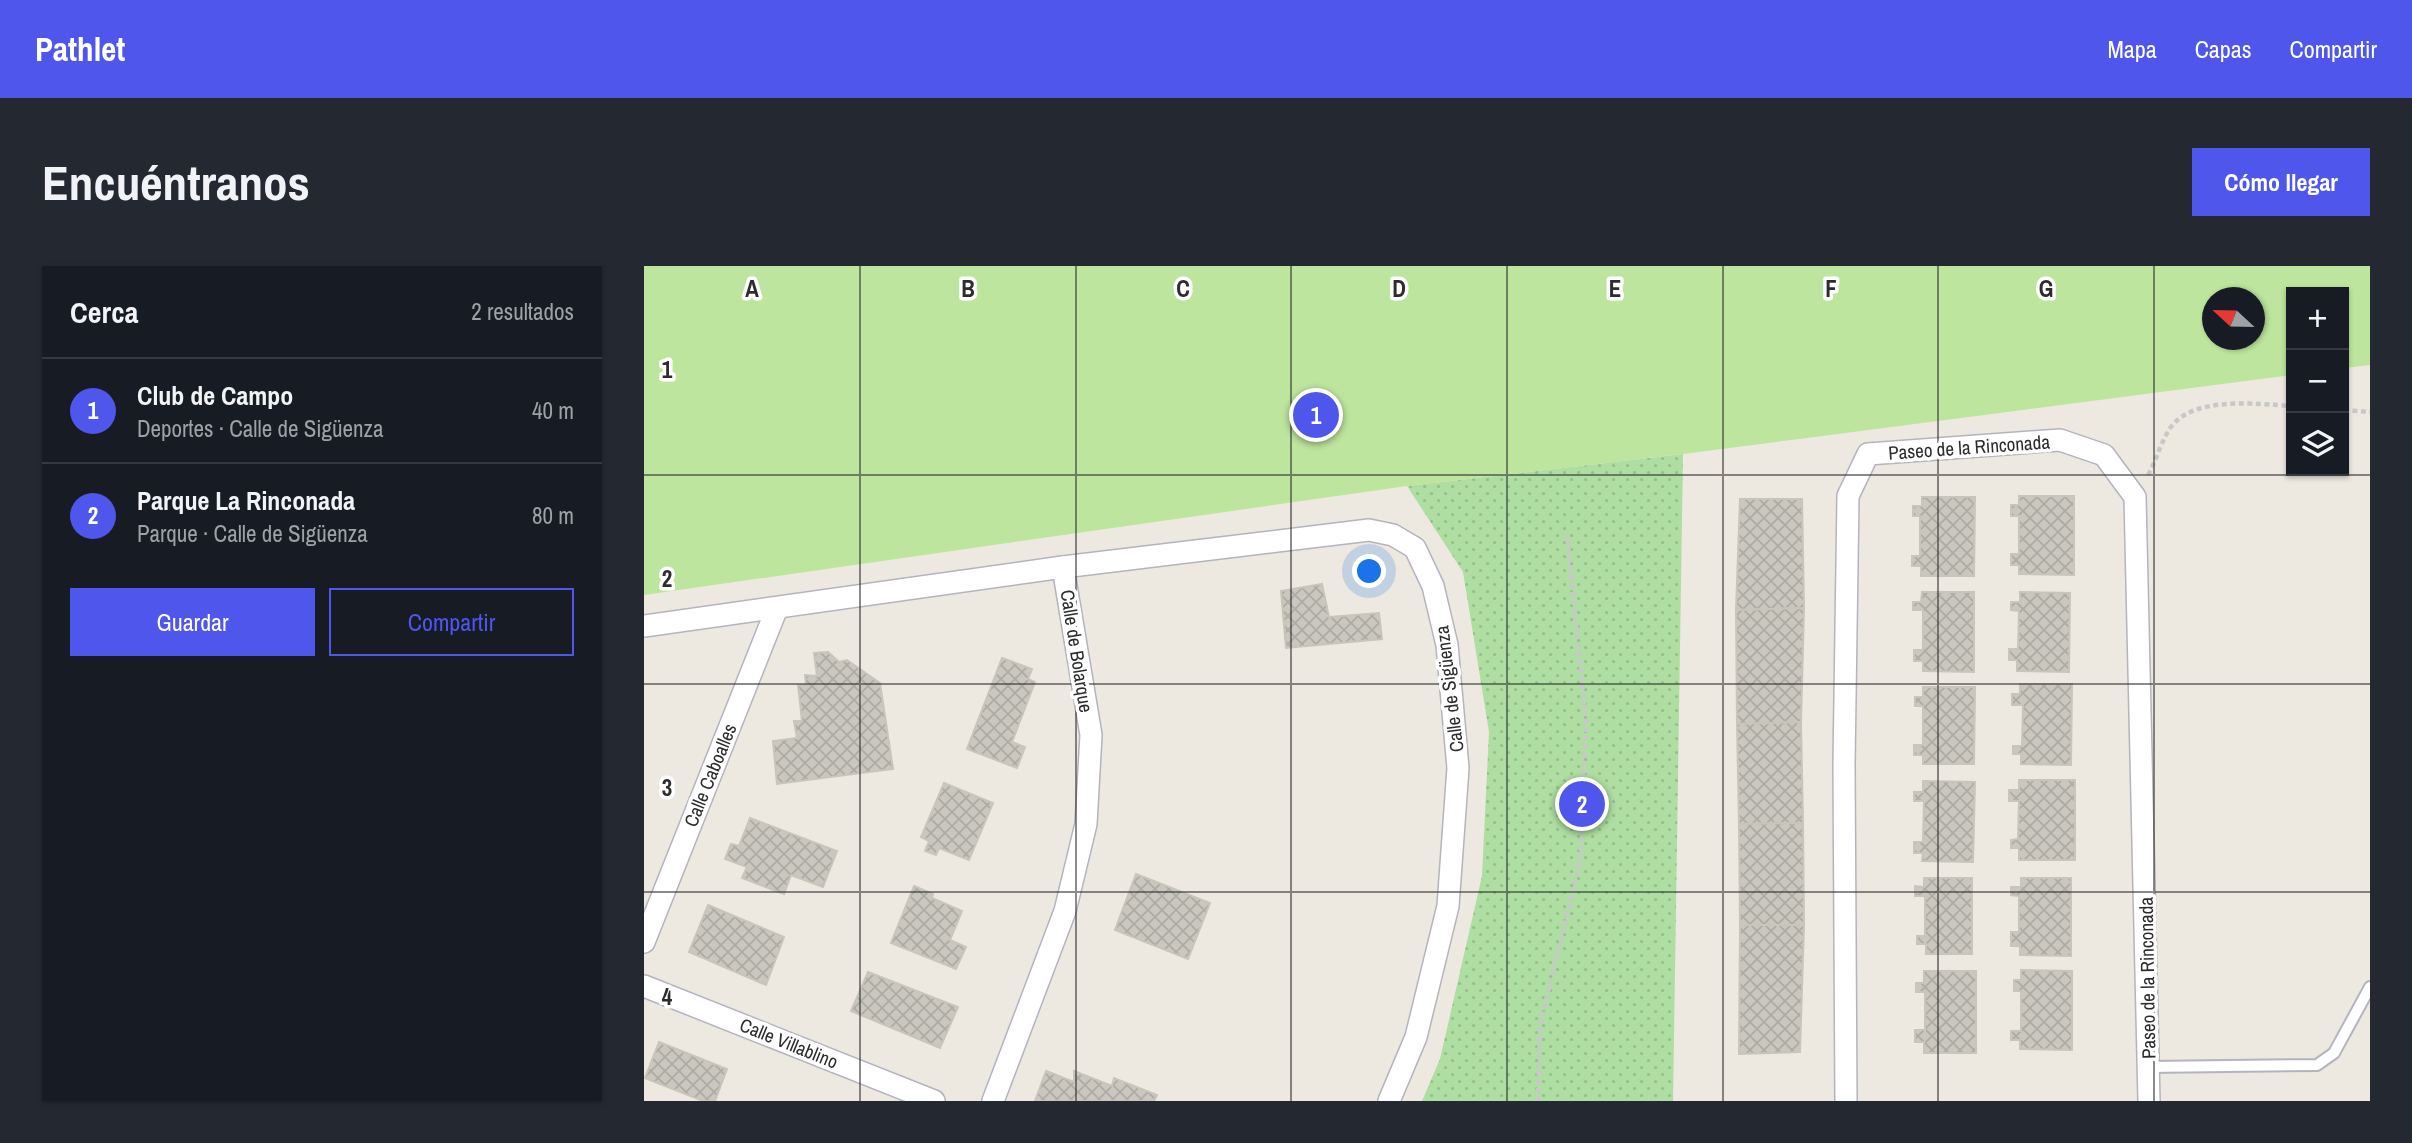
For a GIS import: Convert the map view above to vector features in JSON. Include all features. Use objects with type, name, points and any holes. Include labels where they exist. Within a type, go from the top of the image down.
[{"type":"street","name":"Paseo de la Rinconada","points":[[1846,1101],[1844,765],[1848,496],[1868,454],[2060,440],[2104,455],[2135,497],[2149,1101]]},
{"type":"street","name":"Calle de Sigüenza","points":[[1063,567],[1369,530],[1393,535],[1415,548],[1433,586],[1447,645],[1458,768],[1448,906],[1416,1037],[1389,1101]]},
{"type":"street","name":"Calle de Bolarque","points":[[644,626],[1063,567],[1091,735],[1086,824],[1065,911],[993,1101]]},
{"type":"street","name":"Calle Caboalles","points":[[644,942],[777,608]]},
{"type":"street","name":"Calle Villablino","points":[[644,986],[934,1101]]},
{"type":"lane","points":[[2149,1067],[2317,1065],[2334,1053],[2370,987]]},
{"type":"path","points":[[2135,497],[2154,464],[2169,428],[2193,410],[2236,402],[2286,406]]},
{"type":"path","points":[[2349,410],[2370,412]]},
{"type":"path","points":[[1538,1101],[1539,1025],[1580,861],[1586,723],[1567,534]]},
{"type":"green space","points":[[644,266],[2370,266],[2370,365],[2349,367],[2349,287],[2286,287],[2286,376],[1683,454],[1407,486],[644,595]]},
{"type":"green space","points":[[1683,454],[1673,1101],[1422,1101],[1440,1059],[1482,876],[1489,732],[1463,572],[1407,486]]},
{"type":"building","points":[[2019,496],[2074,496],[2074,575],[2019,574],[2019,565],[2011,565],[2011,554],[2019,554],[2019,516],[2011,516],[2011,505],[2019,505]]},
{"type":"building","points":[[1922,497],[1975,497],[1974,576],[1921,576],[1921,566],[1912,566],[1912,556],[1920,556],[1920,516],[1913,516],[1913,506],[1922,506]]},
{"type":"building","points":[[1740,499],[1802,499],[1804,608],[1736,610]]},
{"type":"building","points":[[1322,584],[1329,617],[1379,613],[1382,639],[1286,648],[1281,591]]},
{"type":"building","points":[[1922,592],[1974,592],[1974,672],[1923,671],[1923,661],[1914,661],[1914,650],[1923,650],[1923,610],[1913,610],[1913,602],[1921,602]]},
{"type":"building","points":[[2020,592],[2070,593],[2069,672],[2017,671],[2017,660],[2009,660],[2009,649],[2018,649],[2019,611],[2011,610],[2011,602],[2020,602]]},
{"type":"building","points":[[1804,608],[1801,722],[1737,724],[1736,610]]},
{"type":"building","points":[[828,652],[839,662],[847,660],[880,683],[893,769],[777,784],[773,741],[797,738],[794,721],[802,721],[798,685],[806,685],[805,675],[817,676],[814,653]]},
{"type":"building","points":[[1002,658],[1032,669],[1028,679],[1035,682],[1012,742],[1025,747],[1017,768],[967,749]]},
{"type":"building","points":[[2020,684],[2072,684],[2071,765],[2021,764],[2021,754],[2013,754],[2013,746],[2022,746],[2023,705],[2012,705],[2012,694],[2020,694]]},
{"type":"building","points":[[1923,687],[1975,687],[1974,764],[1923,764],[1923,755],[1914,755],[1914,745],[1923,745],[1923,706],[1915,706],[1915,697],[1923,697]]},
{"type":"building","points":[[1801,722],[1803,823],[1739,824],[1737,724]]},
{"type":"building","points":[[2019,780],[2075,780],[2075,860],[2019,860],[2019,848],[2011,848],[2011,840],[2018,839],[2019,801],[2009,801],[2009,790],[2019,790]]},
{"type":"building","points":[[1923,781],[1975,782],[1973,862],[1922,861],[1923,853],[1914,853],[1914,842],[1923,842],[1924,801],[1914,801],[1914,792],[1923,792]]},
{"type":"building","points":[[944,783],[993,803],[969,860],[939,848],[936,855],[925,851],[929,841],[921,837]]},
{"type":"building","points":[[750,818],[837,851],[823,887],[791,875],[784,894],[742,878],[747,867],[725,859],[731,844],[739,846]]},
{"type":"building","points":[[1803,823],[1804,925],[1740,925],[1739,824]]},
{"type":"building","points":[[1136,874],[1210,903],[1188,959],[1115,930]]},
{"type":"building","points":[[1924,878],[1972,878],[1972,954],[1926,954],[1926,944],[1917,944],[1917,936],[1925,936],[1925,896],[1915,896],[1915,886],[1924,887]]},
{"type":"building","points":[[2021,878],[2071,878],[2071,956],[2020,955],[2020,946],[2011,946],[2011,932],[2019,932],[2019,896],[2011,895],[2011,887],[2021,887]]},
{"type":"building","points":[[914,886],[933,894],[932,898],[962,911],[950,940],[966,947],[956,969],[891,943]]},
{"type":"building","points":[[708,905],[784,937],[766,985],[689,952]]},
{"type":"building","points":[[1740,925],[1804,925],[1800,1052],[1739,1054]]},
{"type":"building","points":[[2021,970],[2072,971],[2072,1050],[2020,1049],[2020,1040],[2011,1040],[2011,1031],[2021,1031],[2021,991],[2014,991],[2014,980],[2021,980]]},
{"type":"building","points":[[1924,971],[1976,971],[1976,1053],[1924,1053],[1924,1042],[1915,1042],[1915,1030],[1925,1030],[1925,992],[1916,992],[1916,983],[1924,983]]},
{"type":"building","points":[[868,972],[958,1007],[940,1048],[851,1011]]},
{"type":"building","points":[[659,1042],[727,1069],[715,1101],[703,1101],[645,1078]]},
{"type":"building","points":[[1046,1071],[1074,1082],[1074,1071],[1112,1086],[1114,1078],[1157,1095],[1154,1101],[1035,1101]]},
{"type":"place","name":"Club de Campo","points":[[1316,415]]},
{"type":"place","name":"Parque La Rinconada","points":[[1582,804]]}]
